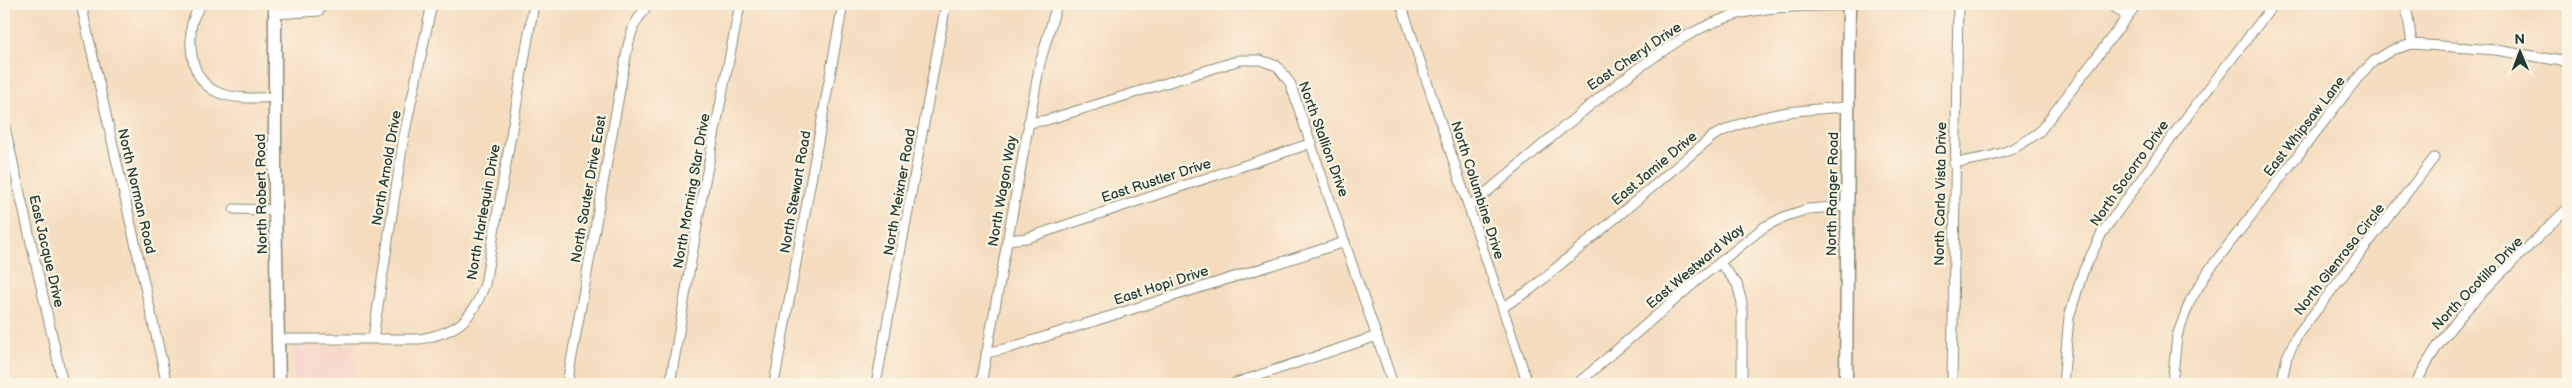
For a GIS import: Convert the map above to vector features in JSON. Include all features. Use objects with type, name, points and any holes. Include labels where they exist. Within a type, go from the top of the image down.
[{"type":"street","name":"North Norman Road","points":[[81,4],[168,384]]},
{"type":"street","points":[[202,4],[193,15],[190,32],[195,73],[210,89],[229,96],[275,98]]},
{"type":"street","name":"North Arnold Drive","points":[[372,338],[404,136],[432,4]]},
{"type":"street","name":"North Harlequin Drive","points":[[278,339],[420,339],[443,335],[461,324],[477,306],[485,284],[534,4]]},
{"type":"street","name":"North Sauter Drive East","points":[[567,384],[628,45],[634,25],[648,4]]},
{"type":"street","name":"North Morning Star Drive","points":[[670,384],[702,202],[740,4]]},
{"type":"street","name":"North Stewart Road","points":[[774,384],[843,4]]},
{"type":"street","name":"North Meixner Road","points":[[876,384],[946,4]]},
{"type":"street","name":"North Wagon Way","points":[[981,384],[1040,63],[1058,4]]},
{"type":"street","name":"North Columbine Drive","points":[[1401,4],[1528,384]]},
{"type":"street","name":"North Carla Vista Drive","points":[[1952,384],[1958,4]]},
{"type":"street","points":[[2111,4],[2127,17]]},
{"type":"street","points":[[1954,164],[1995,157],[2024,144],[2040,131],[2137,4]]},
{"type":"street","name":"North Socorro Drive","points":[[2063,384],[2069,317],[2083,272],[2102,233],[2182,123],[2274,4]]},
{"type":"street","points":[[2406,4],[2412,44]]},
{"type":"street","name":"East Cheryl Drive","points":[[1469,206],[1591,102],[1678,40],[1710,24],[1739,14],[1771,9],[1849,5]]},
{"type":"street","name":"North Ranger Road","points":[[1846,384],[1849,5]]},
{"type":"street","points":[[275,9],[319,11]]},
{"type":"street","name":"North Robert Road","points":[[275,9],[275,210],[279,384]]},
{"type":"street","name":"East Whipsaw Lane","points":[[2172,384],[2177,336],[2183,318],[2209,270],[2361,74],[2374,60],[2392,50],[2412,44],[2496,50],[2568,62]]},
{"type":"street","name":"North Stallion Drive","points":[[1028,123],[1047,120],[1240,60],[1260,60],[1278,66],[1290,83],[1312,142],[1393,384]]},
{"type":"street","name":"East Jamie Drive","points":[[1503,307],[1530,290],[1713,136],[1736,125],[1775,113],[1848,107]]},
{"type":"street","name":"East Jacque Drive","points":[[4,123],[63,384]]},
{"type":"street","name":"East Rustler Drive","points":[[1007,240],[1027,238],[1312,142]]},
{"type":"street","name":"North Glenrosa Circle","points":[[2282,384],[2287,357],[2298,334],[2434,158]]},
{"type":"street","name":"East Westward Way","points":[[1577,384],[1764,227],[1786,216],[1808,209],[1847,206]]},
{"type":"street","name":"North Ocotillo Drive","points":[[2416,384],[2434,348],[2458,319],[2568,208]]},
{"type":"street","points":[[234,209],[275,210]]},
{"type":"street","name":"East Hopi Drive","points":[[986,353],[1009,348],[1345,242]]},
{"type":"street","points":[[1720,263],[1737,284],[1742,304],[1742,384]]},
{"type":"street","points":[[1233,384],[1377,336]]},
{"type":"shaded area","points":[[355,345],[356,384],[293,384],[292,347]]}]
